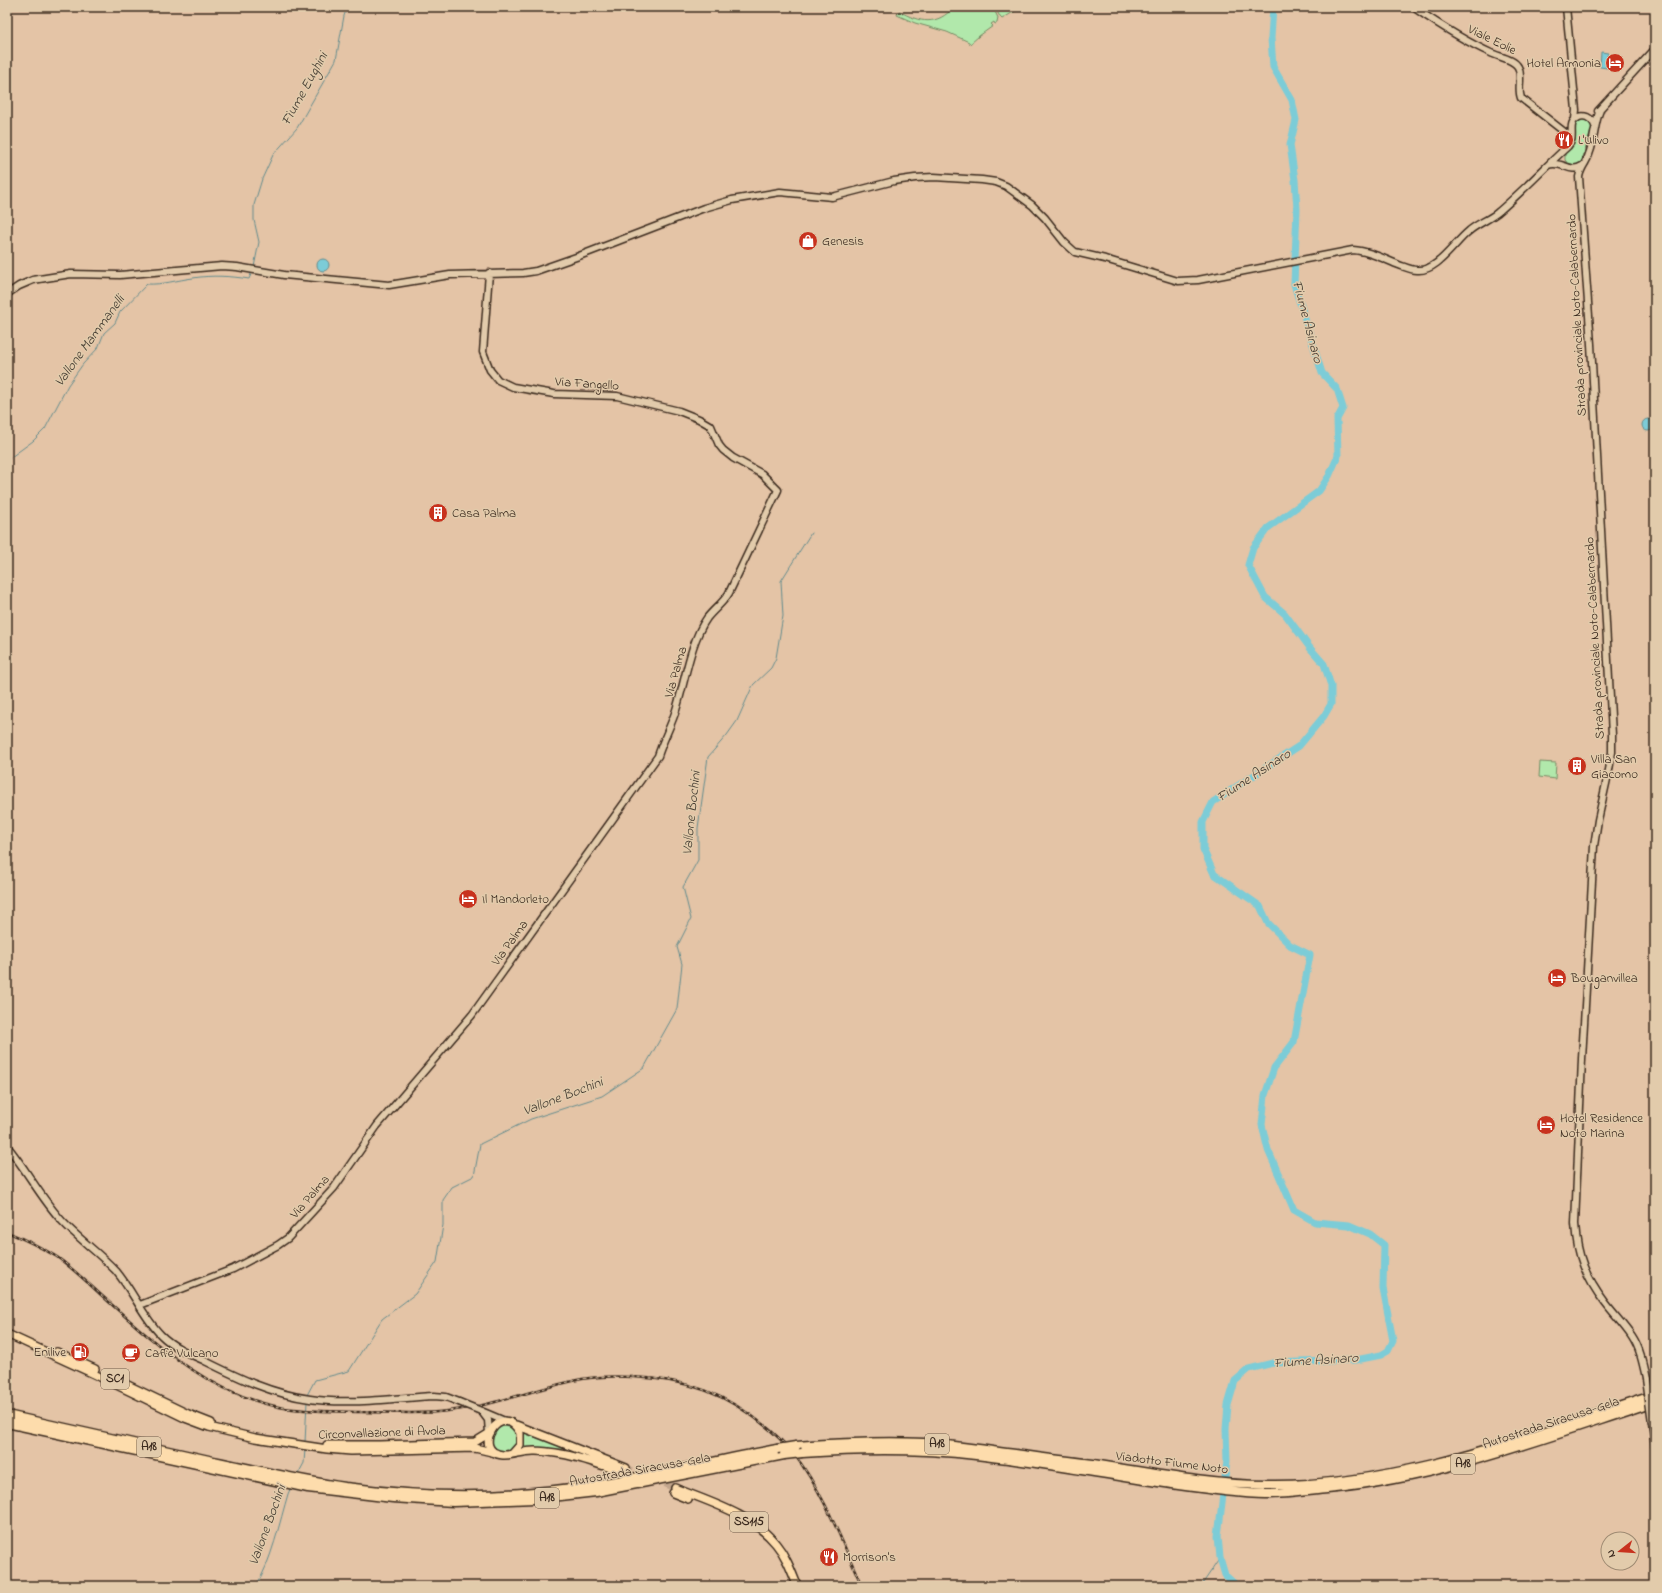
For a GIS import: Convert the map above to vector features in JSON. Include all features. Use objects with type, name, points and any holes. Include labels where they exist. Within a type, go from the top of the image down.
[{"type":"highway","name":"Autostrada Siracusa-Gela","points":[[1265,1490],[1404,1471],[1460,1458],[1655,1395]]},
{"type":"highway","name":"Autostrada Siracusa-Gela","points":[[1265,1490],[1290,1493],[1361,1486],[1419,1475],[1467,1463],[1655,1402]]},
{"type":"highway","name":"A18","points":[[7,1415],[290,1481]]},
{"type":"highway","name":"A18","points":[[7,1423],[308,1484]]},
{"type":"highway","name":"Autostrada Siracusa-Gela","points":[[308,1484],[394,1492],[453,1495],[533,1492],[632,1479],[796,1446],[875,1442],[925,1443],[978,1448],[1076,1466]]},
{"type":"highway","name":"Autostrada Siracusa-Gela","points":[[308,1484],[393,1498],[453,1502],[534,1499],[625,1487],[784,1455],[875,1449],[924,1450],[1076,1466]]},
{"type":"highway","name":"Viadotto Fiume Noto","points":[[1076,1466],[1207,1481],[1265,1490]]},
{"type":"main road","name":"Circonvallazione di Avola","points":[[7,1328],[224,1429],[254,1438],[327,1449],[351,1451],[475,1448],[496,1453]]},
{"type":"main road","name":"Circonvallazione di Avola","points":[[7,1334],[185,1418],[209,1427],[224,1429]]},
{"type":"main road","points":[[510,1423],[518,1429],[521,1441],[518,1448],[512,1454]]},
{"type":"main road","points":[[510,1423],[626,1470],[562,1453],[535,1450],[520,1451],[504,1455],[496,1453],[488,1443],[489,1433],[497,1424],[510,1423]]},
{"type":"main road","name":"Circonvallazione di Avola","points":[[312,1446],[475,1442],[489,1433]]},
{"type":"main road","name":"SS115","points":[[674,1491],[732,1517],[754,1530],[779,1555],[797,1585]]},
{"type":"street","name":"Viale Eolie","points":[[1413,7],[1465,40],[1515,63],[1520,72],[1519,89],[1521,98],[1567,134],[1571,140]]},
{"type":"street","points":[[7,294],[19,286],[33,280],[71,274],[120,275],[222,266],[334,281],[389,285],[450,274],[512,274],[536,271],[704,208],[732,200],[780,192],[832,197],[894,181],[923,177],[982,180],[1002,183],[1032,205],[1045,218],[1064,242],[1075,252],[1105,259],[1178,281],[1198,280],[1347,250],[1360,250],[1412,270],[1426,269],[1434,265],[1473,227],[1495,215],[1510,202],[1570,143],[1571,125],[1575,119],[1575,102],[1566,7]]},
{"type":"street","points":[[1575,119],[1593,116],[1600,110],[1655,49]]},
{"type":"street","points":[[1575,102],[1586,116],[1594,122],[1595,126]]},
{"type":"street","points":[[1580,189],[1579,173],[1587,158],[1596,130],[1595,126],[1600,110]]},
{"type":"street","points":[[1554,124],[1561,127],[1571,125]]},
{"type":"street","points":[[1563,151],[1562,159],[1564,165]]},
{"type":"street","points":[[1547,166],[1556,163],[1576,170],[1582,166]]},
{"type":"street","points":[[1572,169],[1580,189]]},
{"type":"street","name":"Strada provinciale Noto-Calabernardo","points":[[1580,189],[1591,344],[1612,735],[1609,770],[1594,846],[1582,1059],[1575,1224],[1576,1244],[1585,1271],[1593,1286],[1632,1338],[1640,1355],[1646,1378],[1655,1448]]},
{"type":"street","name":"Via Fangello","points":[[489,274],[483,352],[490,370],[498,380],[513,387],[554,394],[617,396],[692,416],[711,426],[719,446],[727,454],[762,474],[778,490]]},
{"type":"street","name":"Via Palma","points":[[140,1306],[233,1269],[288,1238],[334,1188],[376,1126],[472,1015],[658,756],[676,711],[698,636],[707,618],[724,602],[729,593],[778,490]]},
{"type":"street","points":[[7,1146],[58,1216],[116,1272],[132,1292],[161,1335],[180,1349],[247,1381],[274,1392],[300,1398],[343,1401],[434,1396],[446,1397],[510,1423]]},
{"type":"street","points":[[481,1411],[488,1420],[489,1433]]},
{"type":"green space","points":[[954,7],[993,7],[998,18],[997,23],[995,24],[994,22],[991,24],[993,26],[970,44],[969,42],[947,32],[915,23],[897,15],[899,11],[914,18],[928,21],[941,17]]},
{"type":"green space","points":[[995,7],[1019,7],[1020,8],[1002,19]]},
{"type":"green space","points":[[1584,119],[1591,123],[1592,127],[1582,160],[1577,166],[1569,165],[1565,160],[1565,154],[1572,147],[1575,141],[1575,125],[1579,120]]},
{"type":"green space","points":[[1540,762],[1556,763],[1555,779],[1539,777]]},
{"type":"green space","points":[[504,1426],[513,1430],[517,1439],[513,1448],[504,1452],[495,1448],[491,1439],[495,1430]]},
{"type":"green space","points":[[522,1431],[562,1447],[563,1449],[521,1449],[523,1440]]},
{"type":"water","points":[[1601,52],[1608,53],[1607,68],[1600,67]]},
{"type":"water","points":[[323,259],[327,261],[329,265],[327,269],[323,271],[319,269],[317,265],[319,261]]},
{"type":"water","points":[[1648,419],[1652,421],[1654,425],[1652,429],[1648,431],[1644,429],[1642,425],[1644,421]]},
{"type":"waterway","name":"Fiume Eughini","points":[[254,267],[259,242],[254,220],[254,205],[262,179],[273,155],[297,128],[336,60],[347,7]]},
{"type":"waterway","name":"Fiume Asinaro","points":[[1237,1586],[1225,1575],[1220,1558],[1218,1536],[1227,1461],[1226,1429],[1228,1405],[1235,1381],[1249,1369],[1273,1363],[1356,1360],[1381,1355],[1388,1351],[1393,1341],[1383,1288],[1384,1245],[1370,1234],[1349,1225],[1315,1222],[1294,1210],[1268,1150],[1262,1125],[1265,1095],[1274,1068],[1294,1042],[1310,955],[1290,945],[1268,923],[1260,906],[1214,874],[1203,849],[1203,822],[1213,802],[1299,746],[1324,716],[1331,704],[1331,686],[1324,664],[1285,614],[1265,597],[1248,565],[1253,548],[1268,528],[1319,491],[1329,476],[1338,456],[1337,419],[1343,408],[1337,389],[1322,373],[1294,284],[1297,209],[1290,145],[1296,120],[1292,100],[1273,67],[1271,38],[1273,7]]},
{"type":"waterway","name":"Vallone Mammanelli","points":[[7,460],[33,441],[45,429],[68,385],[83,364],[98,348],[104,333],[115,323],[120,312],[147,284],[164,283],[207,276],[249,279],[252,272]]},
{"type":"waterway","name":"Vallone Bochini","points":[[307,1395],[315,1380],[349,1371],[382,1319],[415,1294],[437,1262],[443,1225],[443,1200],[452,1187],[474,1176],[480,1144],[531,1119],[602,1096],[644,1068],[677,1009],[682,964],[677,947],[691,919],[683,887],[698,860],[698,828],[708,757],[737,721],[753,685],[771,668],[776,658],[783,616],[781,581],[811,533]]},
{"type":"waterway","name":"Vallone Bochini","points":[[305,1443],[307,1401]]},
{"type":"waterway","name":"Vallone Bochini","points":[[297,1476],[304,1463],[305,1449]]},
{"type":"waterway","name":"Vallone Bochini","points":[[256,1586],[271,1554],[291,1487]]},
{"type":"waterway","points":[[1201,1586],[1220,1558]]},
{"type":"tunnel","points":[[626,1468],[645,1476]]},
{"type":"tunnel","points":[[655,1480],[675,1488]]},
{"type":"railway","points":[[7,1232],[32,1243],[57,1257],[140,1330],[182,1363],[227,1390],[252,1400],[279,1407],[320,1411],[427,1413],[465,1409],[582,1379],[608,1376],[653,1378],[689,1385],[706,1391],[738,1406],[769,1429],[794,1454],[805,1469],[823,1501],[840,1535],[862,1586]]},
{"type":"place","name":"Hotel Armonia","points":[[1615,63]]},
{"type":"place","name":"L'Ulivo","points":[[1564,140]]},
{"type":"place","name":"Genesis","points":[[808,241]]},
{"type":"place","name":"Casa Palma","points":[[438,513]]},
{"type":"place","name":"Villa San Giacomo","points":[[1577,766]]},
{"type":"place","name":"Il Mandorleto","points":[[468,899]]},
{"type":"place","name":"Bouganvillea","points":[[1557,978]]},
{"type":"place","name":"Hotel Residence Noto Marina","points":[[1546,1125]]},
{"type":"place","name":"Enilive","points":[[80,1352]]},
{"type":"place","name":"Caffè Vulcano","points":[[131,1353]]},
{"type":"place","name":"Morrison's","points":[[829,1557]]}]
